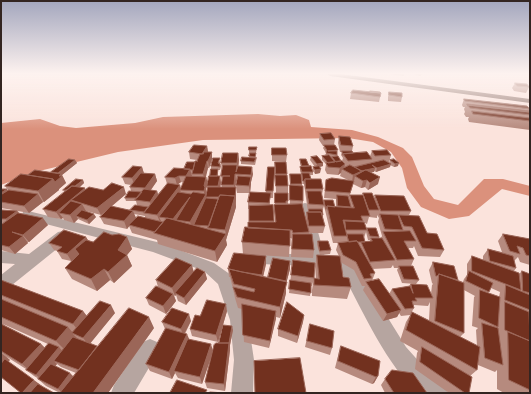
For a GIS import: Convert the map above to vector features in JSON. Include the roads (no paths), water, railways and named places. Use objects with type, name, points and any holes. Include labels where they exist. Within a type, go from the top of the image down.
[{"type":"main road","points":[[471,92],[530,100]]},
{"type":"main road","points":[[477,92],[530,100]]},
{"type":"street","points":[[306,208],[319,262]]},
{"type":"street","points":[[16,213],[156,247],[209,267],[225,280],[239,320],[244,360],[242,393]]},
{"type":"street","points":[[1,284],[74,227]]},
{"type":"street","points":[[1,257],[30,260]]},
{"type":"street","points":[[225,280],[234,260],[254,258],[319,262],[340,265],[349,270],[389,338],[409,367],[437,393]]},
{"type":"street","points":[[122,393],[150,349]]}]
